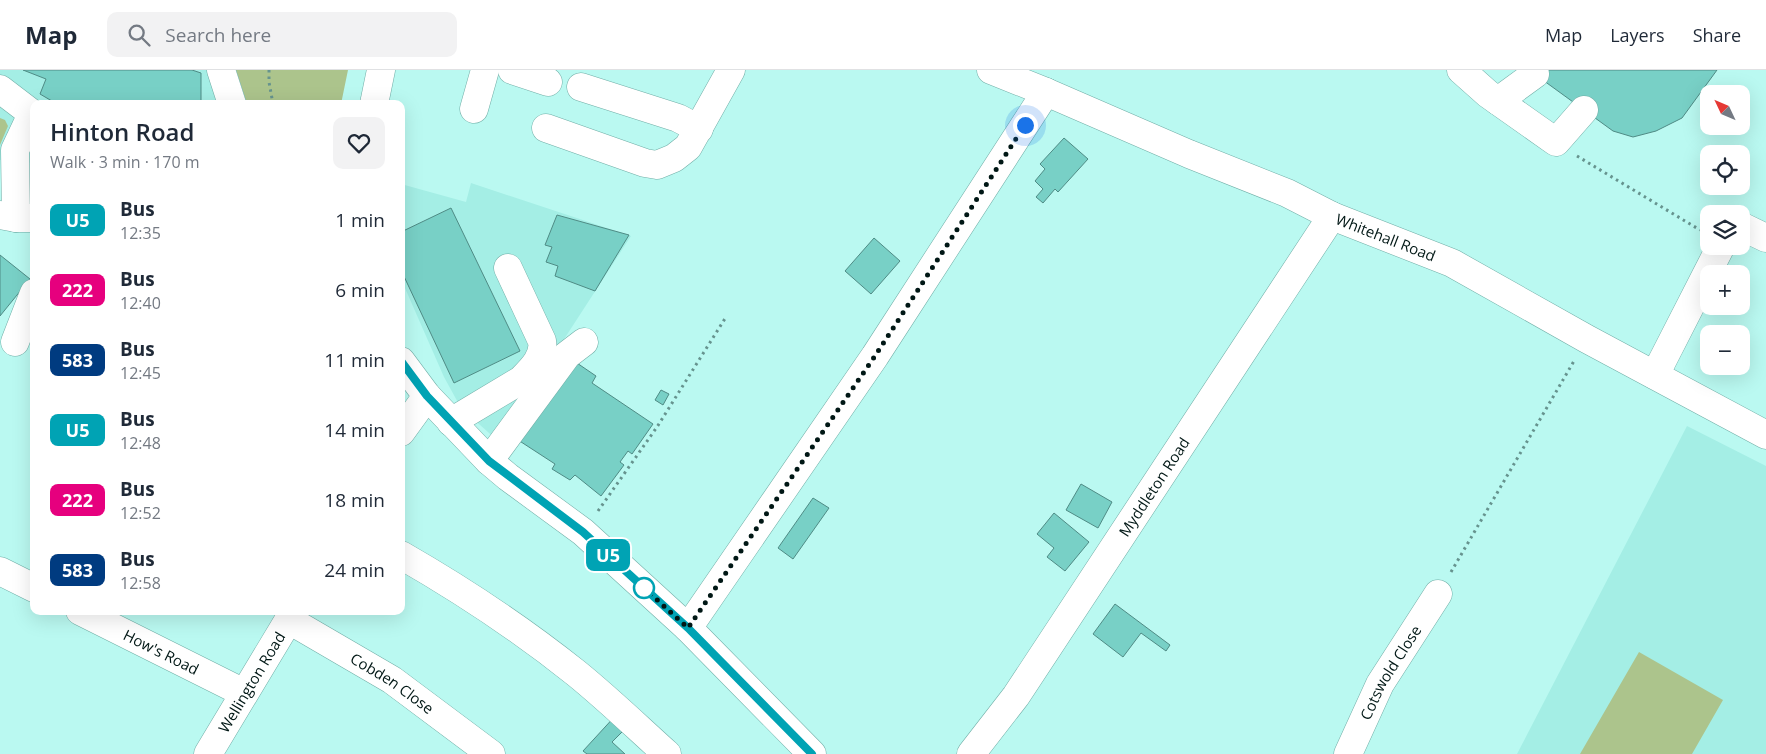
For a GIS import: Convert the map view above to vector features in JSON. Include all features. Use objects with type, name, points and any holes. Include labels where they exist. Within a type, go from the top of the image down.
[{"type":"street","points":[[221,70],[231,100]]},
{"type":"street","points":[[375,100],[381,70]]},
{"type":"street","points":[[474,109],[486,70]]},
{"type":"street","points":[[512,70],[548,82]]},
{"type":"street","points":[[546,128],[658,165],[674,158],[693,138],[731,70]]},
{"type":"street","name":"Whitehall Road","points":[[991,70],[1189,154],[1287,193],[1332,216],[1452,263],[1587,339],[1766,435]]},
{"type":"street","points":[[1461,70],[1488,94],[1556,142],[1584,110]]},
{"type":"street","points":[[1498,101],[1535,74]]},
{"type":"street","points":[[581,87],[678,118],[693,138]]},
{"type":"street","points":[[0,89],[30,112]]},
{"type":"street","points":[[688,628],[875,356],[1046,92]]},
{"type":"street","points":[[12,218],[15,150],[30,120]]},
{"type":"street","name":"Myddleton Road","points":[[971,754],[1016,696],[1332,216]]},
{"type":"street","points":[[1750,230],[1766,238]]},
{"type":"street","points":[[1655,375],[1704,255]]},
{"type":"street","points":[[451,422],[521,380],[530,371],[542,352],[542,341],[508,268]]},
{"type":"street","points":[[15,342],[30,304]]},
{"type":"street","points":[[489,461],[567,355],[584,342]]},
{"type":"street","points":[[405,367],[427,396],[489,461],[583,532],[688,628],[812,754]]},
{"type":"street","points":[[405,426],[427,396]]},
{"type":"street","points":[[405,557],[453,586],[508,623],[575,673],[667,754]]},
{"type":"street","points":[[0,571],[30,586]]},
{"type":"street","name":"Cotswold Close","points":[[1348,754],[1380,684],[1438,594]]},
{"type":"street","name":"How's Road","points":[[88,615],[244,693]]},
{"type":"street","name":"Wellington Road","points":[[208,754],[291,615]]},
{"type":"street","name":"Cobden Close","points":[[291,615],[392,680],[491,754]]},
{"type":"path","points":[[269,70],[272,100]]},
{"type":"path","points":[[1556,142],[1700,231]]},
{"type":"path","points":[[583,532],[657,427],[726,317]]},
{"type":"path","points":[[1438,594],[1562,380]]},
{"type":"shaded area","points":[[0,70],[217,70],[227,100],[30,100],[30,163],[0,160]]},
{"type":"shaded area","points":[[471,183],[631,236],[498,441],[461,408],[444,377],[405,288],[405,185],[466,202]]},
{"type":"shaded area","points":[[1687,426],[1766,466],[1766,754],[1517,754]]},
{"type":"green space","points":[[236,70],[348,70],[342,100],[246,100]]},
{"type":"green space","points":[[0,118],[5,120],[8,126],[0,145]]},
{"type":"green space","points":[[1639,652],[1723,700],[1692,754],[1580,754]]},
{"type":"building","points":[[23,70],[192,70],[201,73],[201,100],[50,100],[40,94],[46,79]]},
{"type":"building","points":[[1529,70],[1717,70],[1706,85],[1700,85],[1700,93],[1682,118],[1656,131],[1633,137],[1613,131]]},
{"type":"building","points":[[1064,138],[1088,159],[1058,192],[1055,189],[1043,203],[1036,197],[1043,189],[1035,181],[1045,169],[1040,164]]},
{"type":"building","points":[[451,208],[520,351],[454,383],[405,279],[405,230]]},
{"type":"building","points":[[557,215],[629,235],[595,291],[555,276],[558,266],[546,262],[552,247],[545,245]]},
{"type":"building","points":[[874,238],[900,261],[871,294],[845,271]]},
{"type":"building","points":[[0,255],[30,279],[0,316]]},
{"type":"building","points":[[574,361],[596,376],[592,383],[653,424],[632,454],[628,451],[620,462],[624,465],[601,496],[575,475],[570,480],[552,469],[555,464],[515,438]]},
{"type":"building","points":[[661,390],[669,394],[663,405],[655,400]]},
{"type":"building","points":[[1081,484],[1112,502],[1098,528],[1066,510]]},
{"type":"building","points":[[813,498],[829,508],[793,559],[778,548]]},
{"type":"building","points":[[1054,513],[1089,542],[1065,571],[1047,557],[1054,548],[1037,534]]},
{"type":"building","points":[[1115,604],[1170,645],[1166,651],[1141,633],[1123,657],[1093,634]]},
{"type":"building","points":[[617,714],[629,725],[612,742],[625,754],[587,754],[583,751]]},
{"type":"bus line","name":"U5","points":[[405,366],[427,396],[489,461],[583,532],[688,628],[812,754]]},
{"type":"route","points":[[644,588],[688,628],[875,356],[1025,125]]}]
